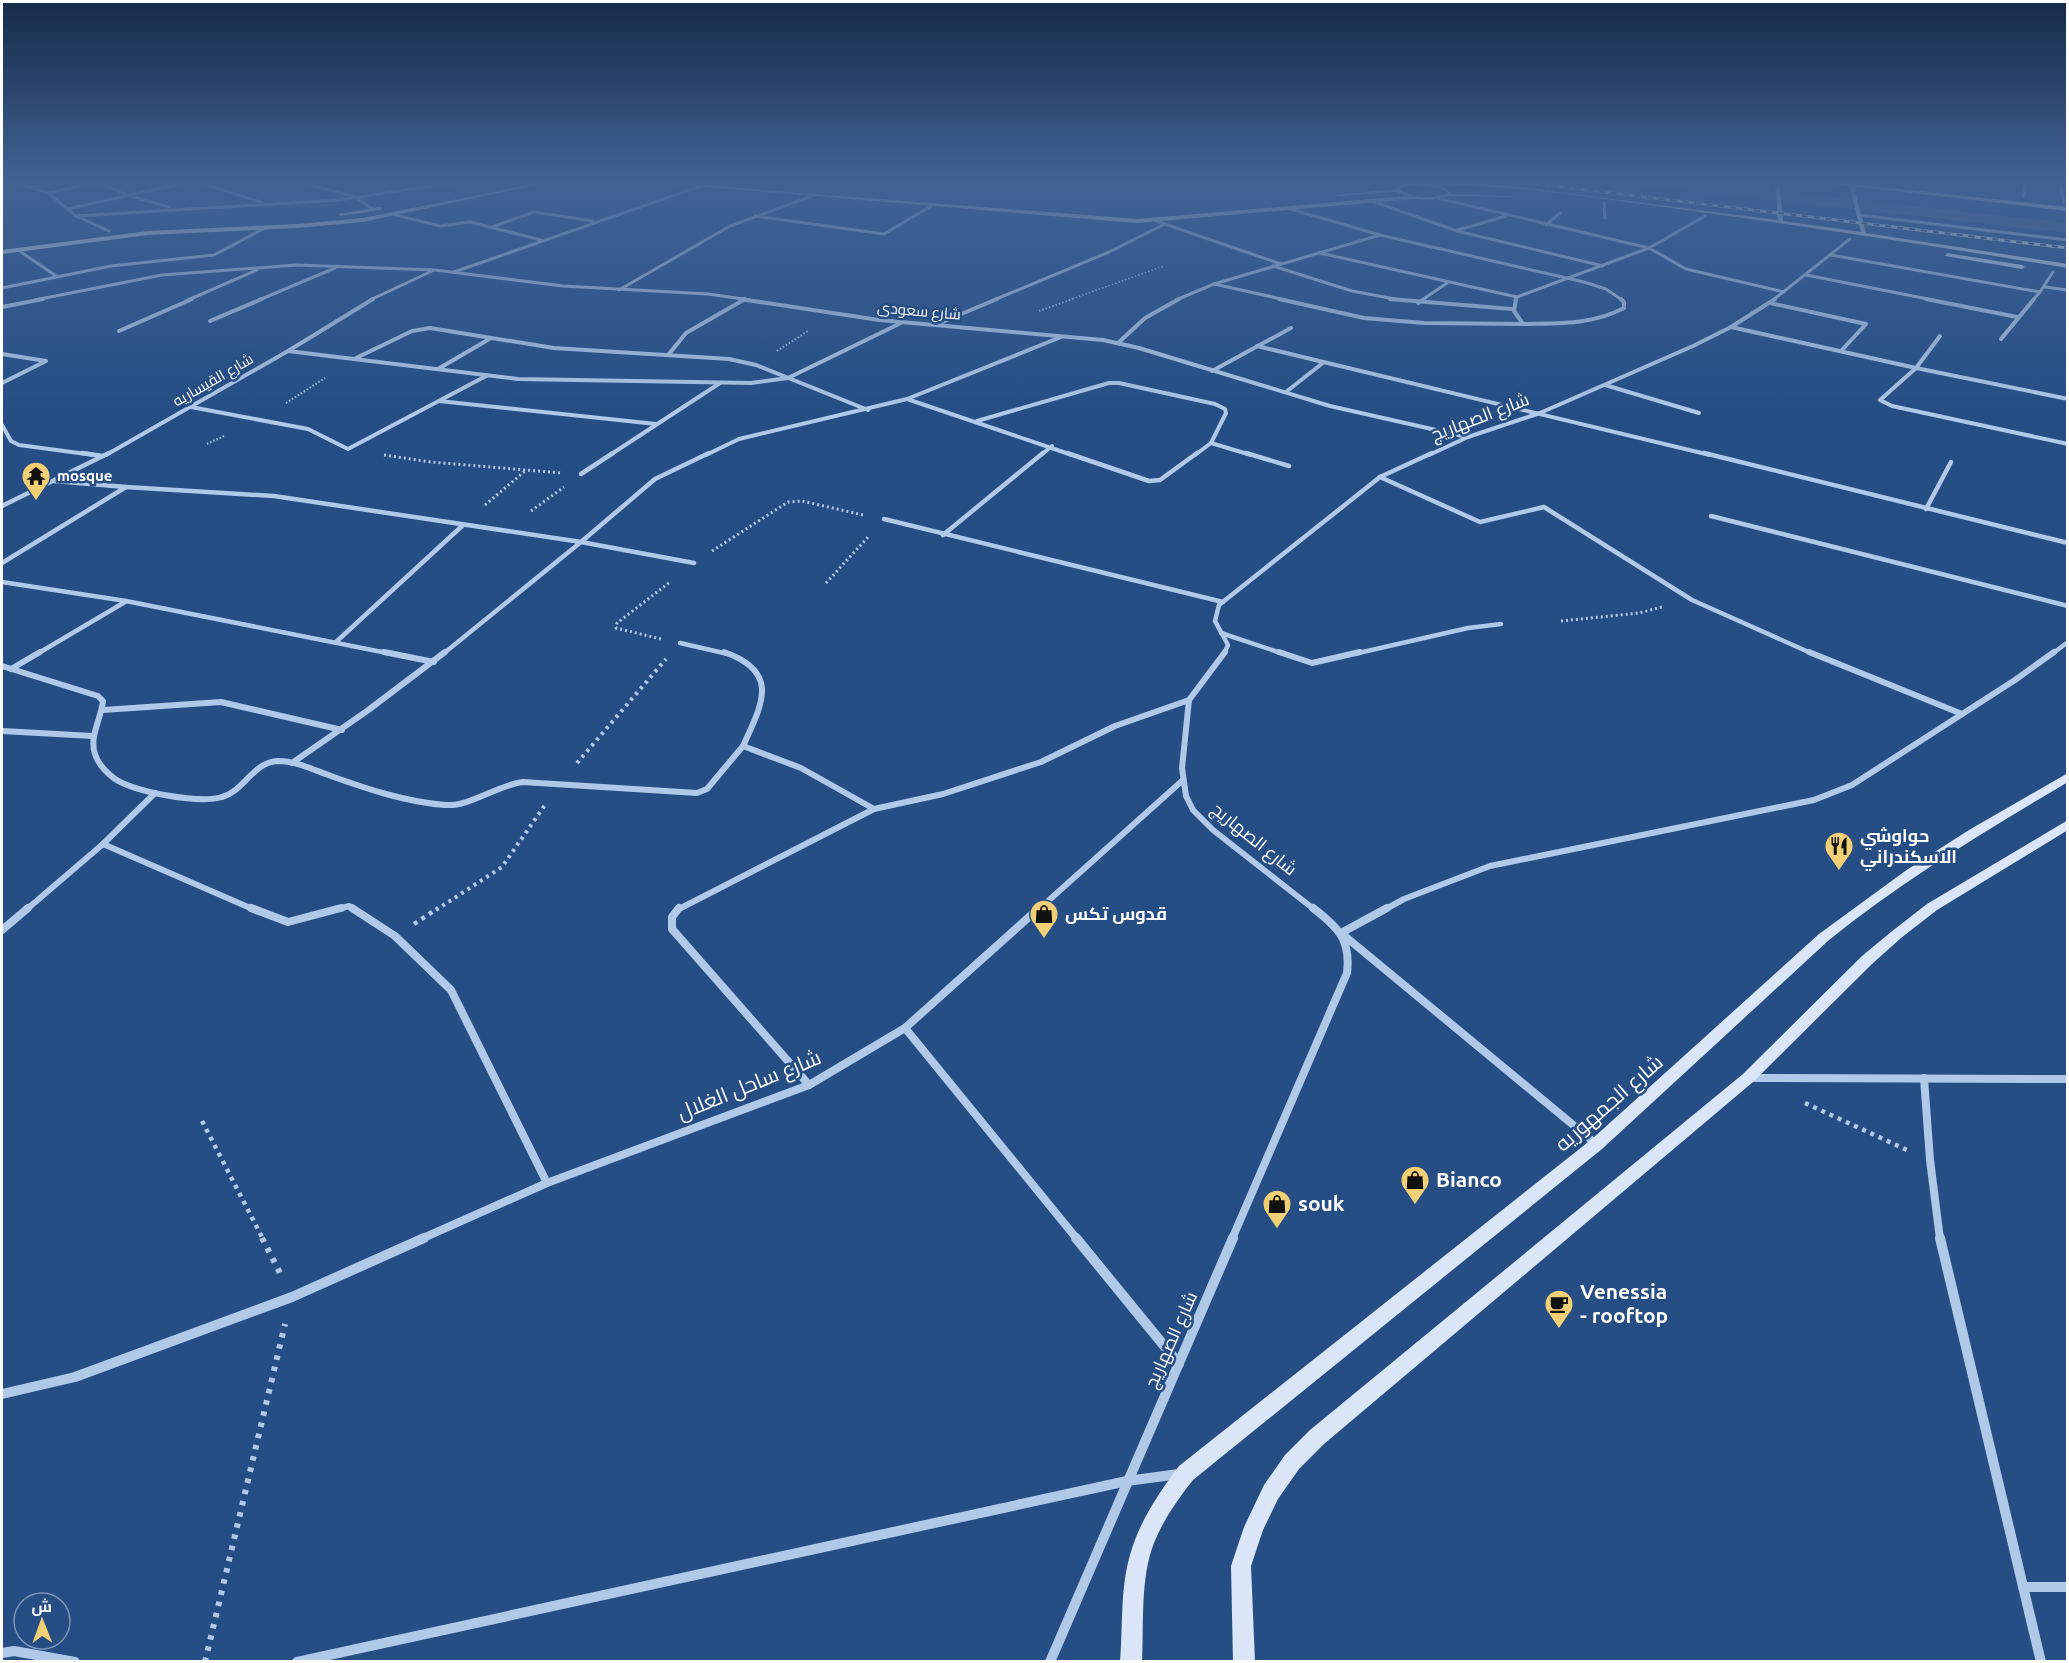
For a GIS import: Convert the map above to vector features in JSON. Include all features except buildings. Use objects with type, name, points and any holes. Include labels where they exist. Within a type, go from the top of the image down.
[{"type":"street","points":[[29,258],[56,276]]},
{"type":"street","points":[[2,288],[134,262],[184,258]]},
{"type":"street","points":[[454,272],[494,258]]},
{"type":"street","points":[[619,290],[674,258]]},
{"type":"street","points":[[934,326],[1096,258]]},
{"type":"street","points":[[1262,258],[1281,264]]},
{"type":"street","points":[[1118,343],[1145,318],[1167,304],[1214,284],[1304,258]]},
{"type":"street","points":[[1340,258],[1517,297],[1626,258]]},
{"type":"street","points":[[1214,284],[1364,318],[1424,323],[1523,324],[1589,320],[1615,314],[1624,308],[1624,302],[1617,295],[1571,278],[1480,258]]},
{"type":"street","points":[[1569,258],[1604,266]]},
{"type":"street","points":[[1665,258],[1686,269],[1784,292]]},
{"type":"street","name":"شارع الصهاريج","points":[[1050,1662],[1347,973],[1350,957],[1346,940],[1335,925],[1213,830],[1193,810],[1186,796],[1183,780],[1185,731],[1190,700],[1225,653],[1228,645],[1214,622],[1214,613],[1223,602],[1380,477],[1467,437],[1540,413],[1731,327],[1770,303],[1828,258]]},
{"type":"street","points":[[1846,258],[2040,292]]},
{"type":"street","points":[[1963,258],[2031,268]]},
{"type":"street","points":[[2014,258],[2067,266]]},
{"type":"street","name":"شارع سعودى","points":[[2,307],[162,274],[286,264],[435,270],[528,283],[691,293],[934,326],[1065,336],[1118,343],[1330,406],[1467,437]]},
{"type":"street","points":[[119,331],[265,266]]},
{"type":"street","points":[[210,321],[339,266]]},
{"type":"street","points":[[1273,266],[1343,288],[1418,303],[1512,309]]},
{"type":"street","name":"شارع القيساريه","points":[[2,506],[104,456],[288,351],[380,295],[435,270]]},
{"type":"street","points":[[2042,270],[2060,273]]},
{"type":"street","points":[[2001,339],[2045,286],[2053,272]]},
{"type":"street","points":[[1806,275],[2017,317]]},
{"type":"street","points":[[1418,303],[1447,283]]},
{"type":"street","points":[[2045,286],[2067,290]]},
{"type":"street","points":[[1517,297],[1512,309],[1523,324]]},
{"type":"street","points":[[669,354],[686,333],[744,299]]},
{"type":"street","points":[[1770,303],[1866,324],[1841,351]]},
{"type":"street","points":[[288,351],[437,370],[544,380],[751,383],[788,378],[901,322]]},
{"type":"street","points":[[1731,327],[2067,399]]},
{"type":"street","points":[[353,360],[412,331],[424,328],[554,348],[714,357],[756,365],[869,410]]},
{"type":"street","points":[[1211,371],[1291,328]]},
{"type":"street","points":[[292,763],[342,730],[434,662],[655,479],[739,439],[869,410],[907,399],[1065,336]]},
{"type":"street","points":[[1940,336],[1916,368],[1880,400],[1883,403],[2067,444]]},
{"type":"street","points":[[437,370],[491,338]]},
{"type":"street","points":[[1257,346],[2067,543]]},
{"type":"street","points":[[2,354],[46,362],[2,383]]},
{"type":"street","points":[[1286,392],[1324,362]]},
{"type":"street","points":[[190,407],[308,429],[348,449],[486,375]]},
{"type":"street","points":[[581,474],[721,383]]},
{"type":"street","points":[[907,399],[1052,446],[1149,481],[1160,480],[1211,443],[1226,413],[1225,409],[1215,404],[1119,383],[1099,385],[977,421]]},
{"type":"street","points":[[1605,385],[1699,413]]},
{"type":"street","points":[[438,401],[656,424]]},
{"type":"street","points":[[2,425],[11,441],[19,445],[104,456]]},
{"type":"street","points":[[1211,443],[1289,466]]},
{"type":"street","points":[[943,535],[1052,446]]},
{"type":"street","points":[[1926,509],[1941,485],[1951,462]]},
{"type":"street","points":[[1380,477],[1480,522],[1544,507],[1692,600],[1796,647],[1962,714]]},
{"type":"street","points":[[53,481],[274,496],[462,526],[581,542],[694,563]]},
{"type":"street","points":[[2,563],[126,487]]},
{"type":"street","points":[[1712,516],[2067,606]]},
{"type":"street","points":[[884,519],[1223,602]]},
{"type":"street","points":[[336,642],[462,526]]},
{"type":"street","points":[[2,582],[126,601],[434,662]]},
{"type":"street","points":[[11,669],[126,601]]},
{"type":"street","points":[[1221,633],[1312,663],[1468,628],[1501,624]]},
{"type":"street","points":[[1597,1144],[1341,933],[1404,899],[1490,866],[1763,812],[1814,800],[1852,785],[2014,680],[2067,642]]},
{"type":"street","points":[[2,666],[98,696],[104,701],[93,736],[95,755],[103,767],[118,781],[155,793],[204,798],[223,796],[265,764],[277,761],[292,763],[375,790],[446,806],[508,784],[523,782],[697,793],[708,789],[743,746],[762,703],[763,684],[758,672],[750,662],[731,654],[680,643]]},
{"type":"street","points":[[809,1085],[672,929],[670,922],[672,915],[679,908],[874,808],[943,794],[1041,762],[1115,726],[1190,700]]},
{"type":"street","points":[[103,710],[221,702],[342,730]]},
{"type":"street","points":[[2,731],[93,736]]},
{"type":"street","points":[[743,746],[801,768],[874,808]]},
{"type":"street","name":"شارع الجمهوريه","points":[[1131,1662],[1138,1567],[1150,1531],[1166,1500],[1186,1473],[1597,1144],[1824,937],[1858,909],[1896,881],[2067,777]]},
{"type":"street","name":"شارع ساحل الغلال","points":[[2,1394],[75,1377],[292,1297],[547,1184],[809,1085],[905,1028],[1183,780]]},
{"type":"street","points":[[2,930],[103,844],[155,793]]},
{"type":"street","points":[[1244,1662],[1241,1566],[1254,1527],[1271,1492],[1292,1462],[1317,1437],[1748,1078],[1867,960],[1905,928],[1932,907],[2067,824]]},
{"type":"street","points":[[103,844],[276,919],[288,922],[349,906],[395,936],[451,990],[547,1184]]},
{"type":"street","points":[[905,1028],[1179,1364]]},
{"type":"street","points":[[1748,1078],[2067,1079]]},
{"type":"street","points":[[1924,1078],[1930,1160],[1941,1245],[2041,1662]]},
{"type":"street","points":[[297,1662],[1127,1481],[1186,1473]]},
{"type":"street","points":[[2023,1587],[2067,1587]]},
{"type":"street","points":[[2,1653],[14,1652],[75,1662]]},
{"type":"path","points":[[988,330],[1164,266]]},
{"type":"path","points":[[756,365],[836,314]]},
{"type":"path","points":[[260,420],[353,360]]},
{"type":"path","points":[[348,449],[431,462],[581,474]]},
{"type":"path","points":[[462,526],[526,470]]},
{"type":"path","points":[[505,531],[581,474]]},
{"type":"path","points":[[680,643],[621,630],[616,627],[616,623],[694,563],[788,502],[802,501],[884,519],[826,583]]},
{"type":"path","points":[[1561,621],[1639,613],[1692,600]]},
{"type":"path","points":[[1802,1102],[1930,1160]]},
{"type":"path","points":[[202,1120],[292,1297],[205,1662]]},
{"type":"place","name":"mosque","points":[[36,502]]},
{"type":"place","name":"حواوشي الاسكندراني","points":[[1839,872]]},
{"type":"place","name":"قدوس تكس","points":[[1044,940]]},
{"type":"place","name":"Bianco","points":[[1415,1206]]},
{"type":"place","name":"souk","points":[[1277,1230]]},
{"type":"place","name":"Venessia - rooftop","points":[[1559,1330]]}]
